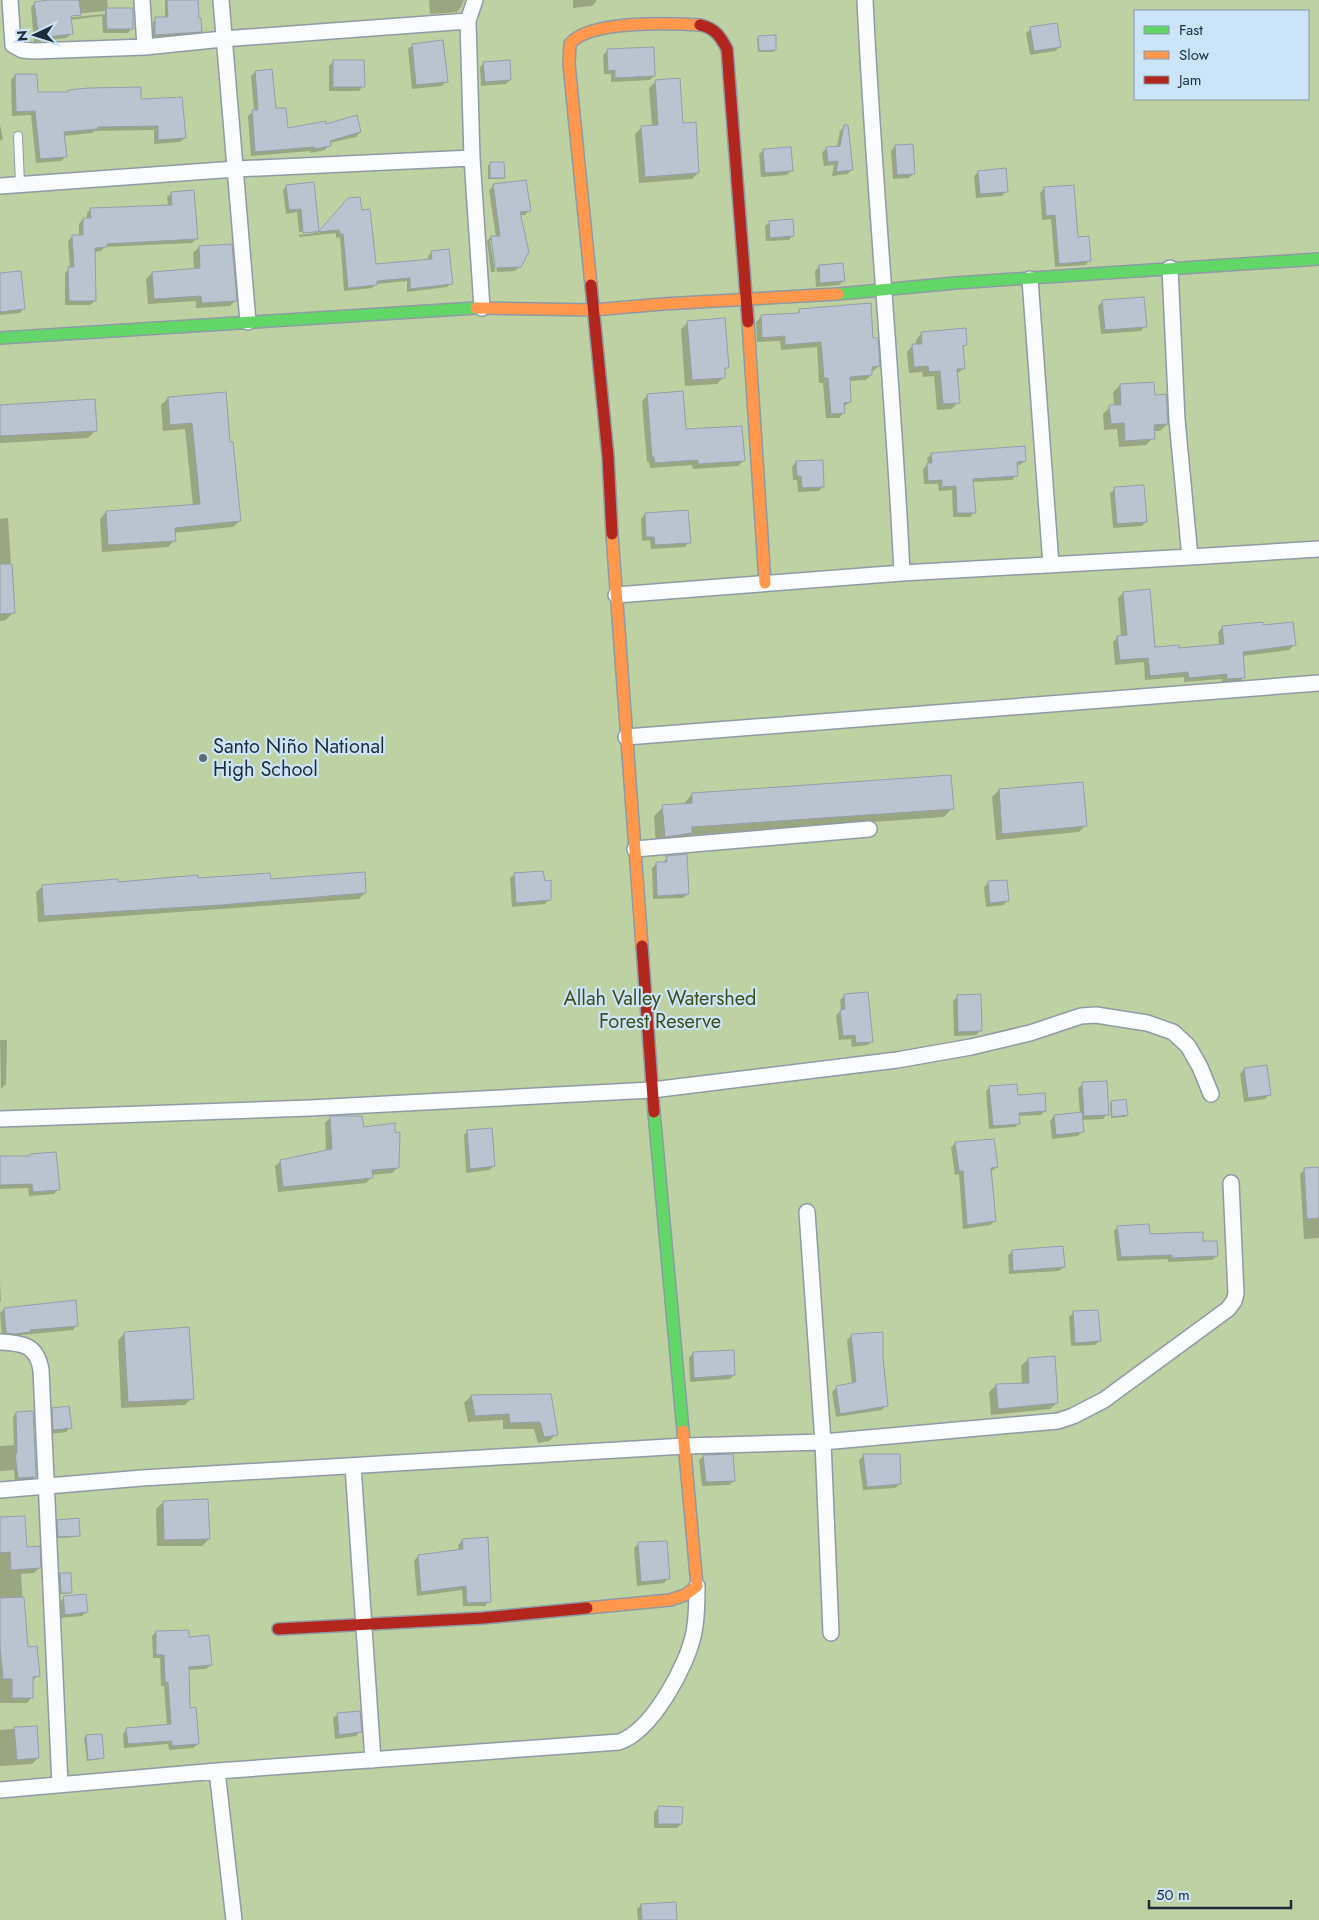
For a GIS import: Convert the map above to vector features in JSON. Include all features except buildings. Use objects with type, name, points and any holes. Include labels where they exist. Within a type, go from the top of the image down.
[{"type":"street","points":[[10,0],[14,45],[22,50],[34,51],[145,48],[223,39],[468,21]]},
{"type":"street","points":[[142,0],[145,48]]},
{"type":"street","points":[[220,0],[248,322]]},
{"type":"street","points":[[475,0],[468,21],[472,158],[482,308]]},
{"type":"street","points":[[866,0],[871,132],[896,440],[902,573]]},
{"type":"street","points":[[0,1790],[217,1771],[600,1745],[628,1739],[637,1733],[654,1713],[677,1676],[687,1654],[694,1632],[698,1586],[652,1090],[616,595],[608,456],[568,52],[571,42],[590,31],[655,24],[695,24],[718,32],[727,49],[747,300],[765,583]]},
{"type":"street","points":[[0,186],[236,169],[472,158]]},
{"type":"street","points":[[0,338],[482,308],[593,310],[1319,259]]},
{"type":"street","points":[[1170,268],[1177,420],[1190,557]]},
{"type":"street","points":[[1030,279],[1051,564]]},
{"type":"street","points":[[616,595],[902,573],[1319,549]]},
{"type":"street","points":[[626,737],[1319,682]]},
{"type":"street","points":[[635,849],[869,829]]},
{"type":"street","points":[[0,1119],[310,1108],[652,1090],[897,1060],[971,1047],[1030,1033],[1081,1016],[1096,1015],[1147,1023],[1173,1032],[1188,1046],[1200,1067],[1211,1094]]},
{"type":"street","points":[[0,1490],[142,1478],[685,1446],[824,1442],[1058,1421],[1073,1416],[1104,1400],[1228,1309],[1234,1301],[1236,1294],[1231,1183]]},
{"type":"street","points":[[807,1212],[824,1442],[831,1633]]},
{"type":"street","points":[[0,1342],[25,1346],[34,1350],[39,1359],[41,1370],[60,1785]]},
{"type":"street","points":[[353,1466],[374,1760]]},
{"type":"street","points":[[278,1629],[483,1618],[670,1600],[685,1595],[698,1586]]},
{"type":"street","points":[[217,1771],[234,1920]]},
{"type":"lane","points":[[18,136],[20,184]]},
{"type":"green space","name":"Allah Valley Watershed Forest Reserve","points":[[0,0],[1319,0],[1319,1920],[0,1920]]},
{"type":"traffic: fast","points":[[838,294],[955,283],[1319,259]]},
{"type":"traffic: fast","points":[[0,338],[476,308]]},
{"type":"traffic: fast","points":[[654,1112],[683,1431]]},
{"type":"traffic: slow","points":[[591,285],[569,64],[570,44],[580,36],[611,27],[651,24],[700,25]]},
{"type":"traffic: slow","points":[[476,308],[593,310],[838,294]]},
{"type":"traffic: slow","points":[[748,322],[765,583]]},
{"type":"traffic: slow","points":[[612,534],[642,946]]},
{"type":"traffic: slow","points":[[587,1608],[670,1600],[685,1595],[697,1586],[683,1431]]},
{"type":"traffic: jam","points":[[700,25],[710,28],[716,33],[727,49],[748,322]]},
{"type":"traffic: jam","points":[[591,285],[608,456],[612,534]]},
{"type":"traffic: jam","points":[[642,946],[654,1112]]},
{"type":"traffic: jam","points":[[278,1629],[483,1618],[587,1608]]},
{"type":"place","name":"Santo Niño National High School","points":[[203,758]]}]
